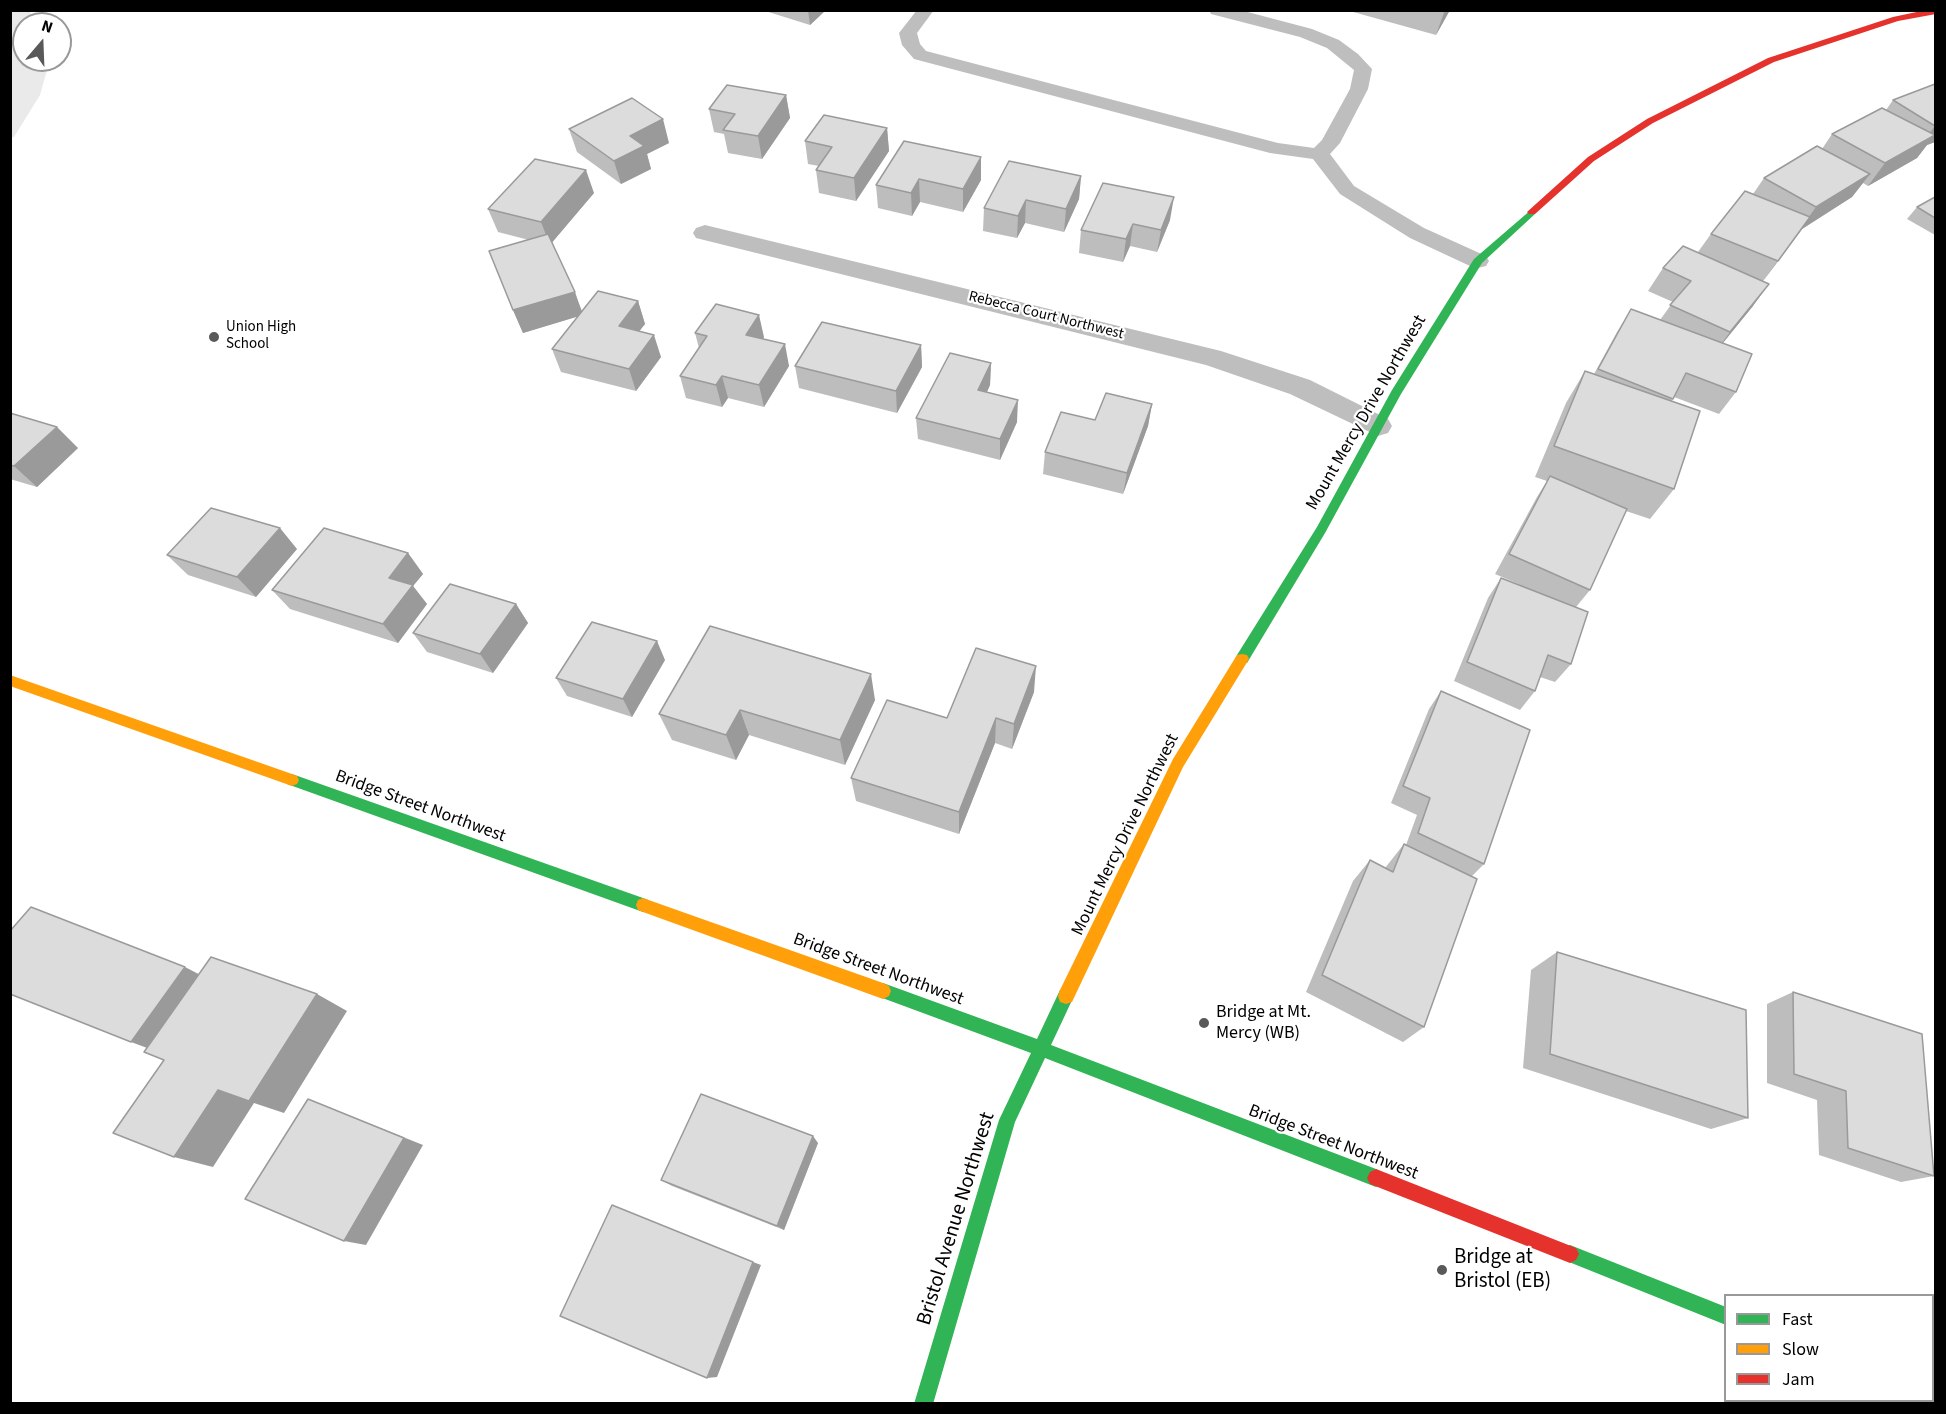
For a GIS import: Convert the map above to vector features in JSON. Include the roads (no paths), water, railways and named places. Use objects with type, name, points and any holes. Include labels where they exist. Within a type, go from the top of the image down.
[{"type":"street","name":"Mount Mercy Drive Northwest","points":[[1041,1050],[1178,763],[1321,530],[1378,426],[1478,261],[1591,159],[1650,121],[1770,60],[1896,19],[1935,11]]},
{"type":"street","name":"Rebecca Court Northwest","points":[[705,233],[1212,357],[1300,387],[1378,426]]},
{"type":"street","name":"Bridge Street Northwest","points":[[10,680],[968,1020],[1480,1218],[1724,1316]]},
{"type":"street","name":"Bristol Avenue Northwest","points":[[923,1404],[1007,1120],[1041,1050]]},
{"type":"lane","points":[[926,10],[908,33],[911,45],[920,55],[1277,149],[1319,154],[1347,190],[1417,234],[1478,261]]},
{"type":"lane","points":[[1217,10],[1306,33],[1333,44],[1363,69],[1359,89],[1330,142],[1319,154]]},
{"type":"place","name":"Union High School","points":[[214,337]]},
{"type":"place","name":"Bridge at Mt. Mercy (WB)","points":[[1204,1023]]},
{"type":"place","name":"Bridge at Bristol (EB)","points":[[1442,1270]]}]
